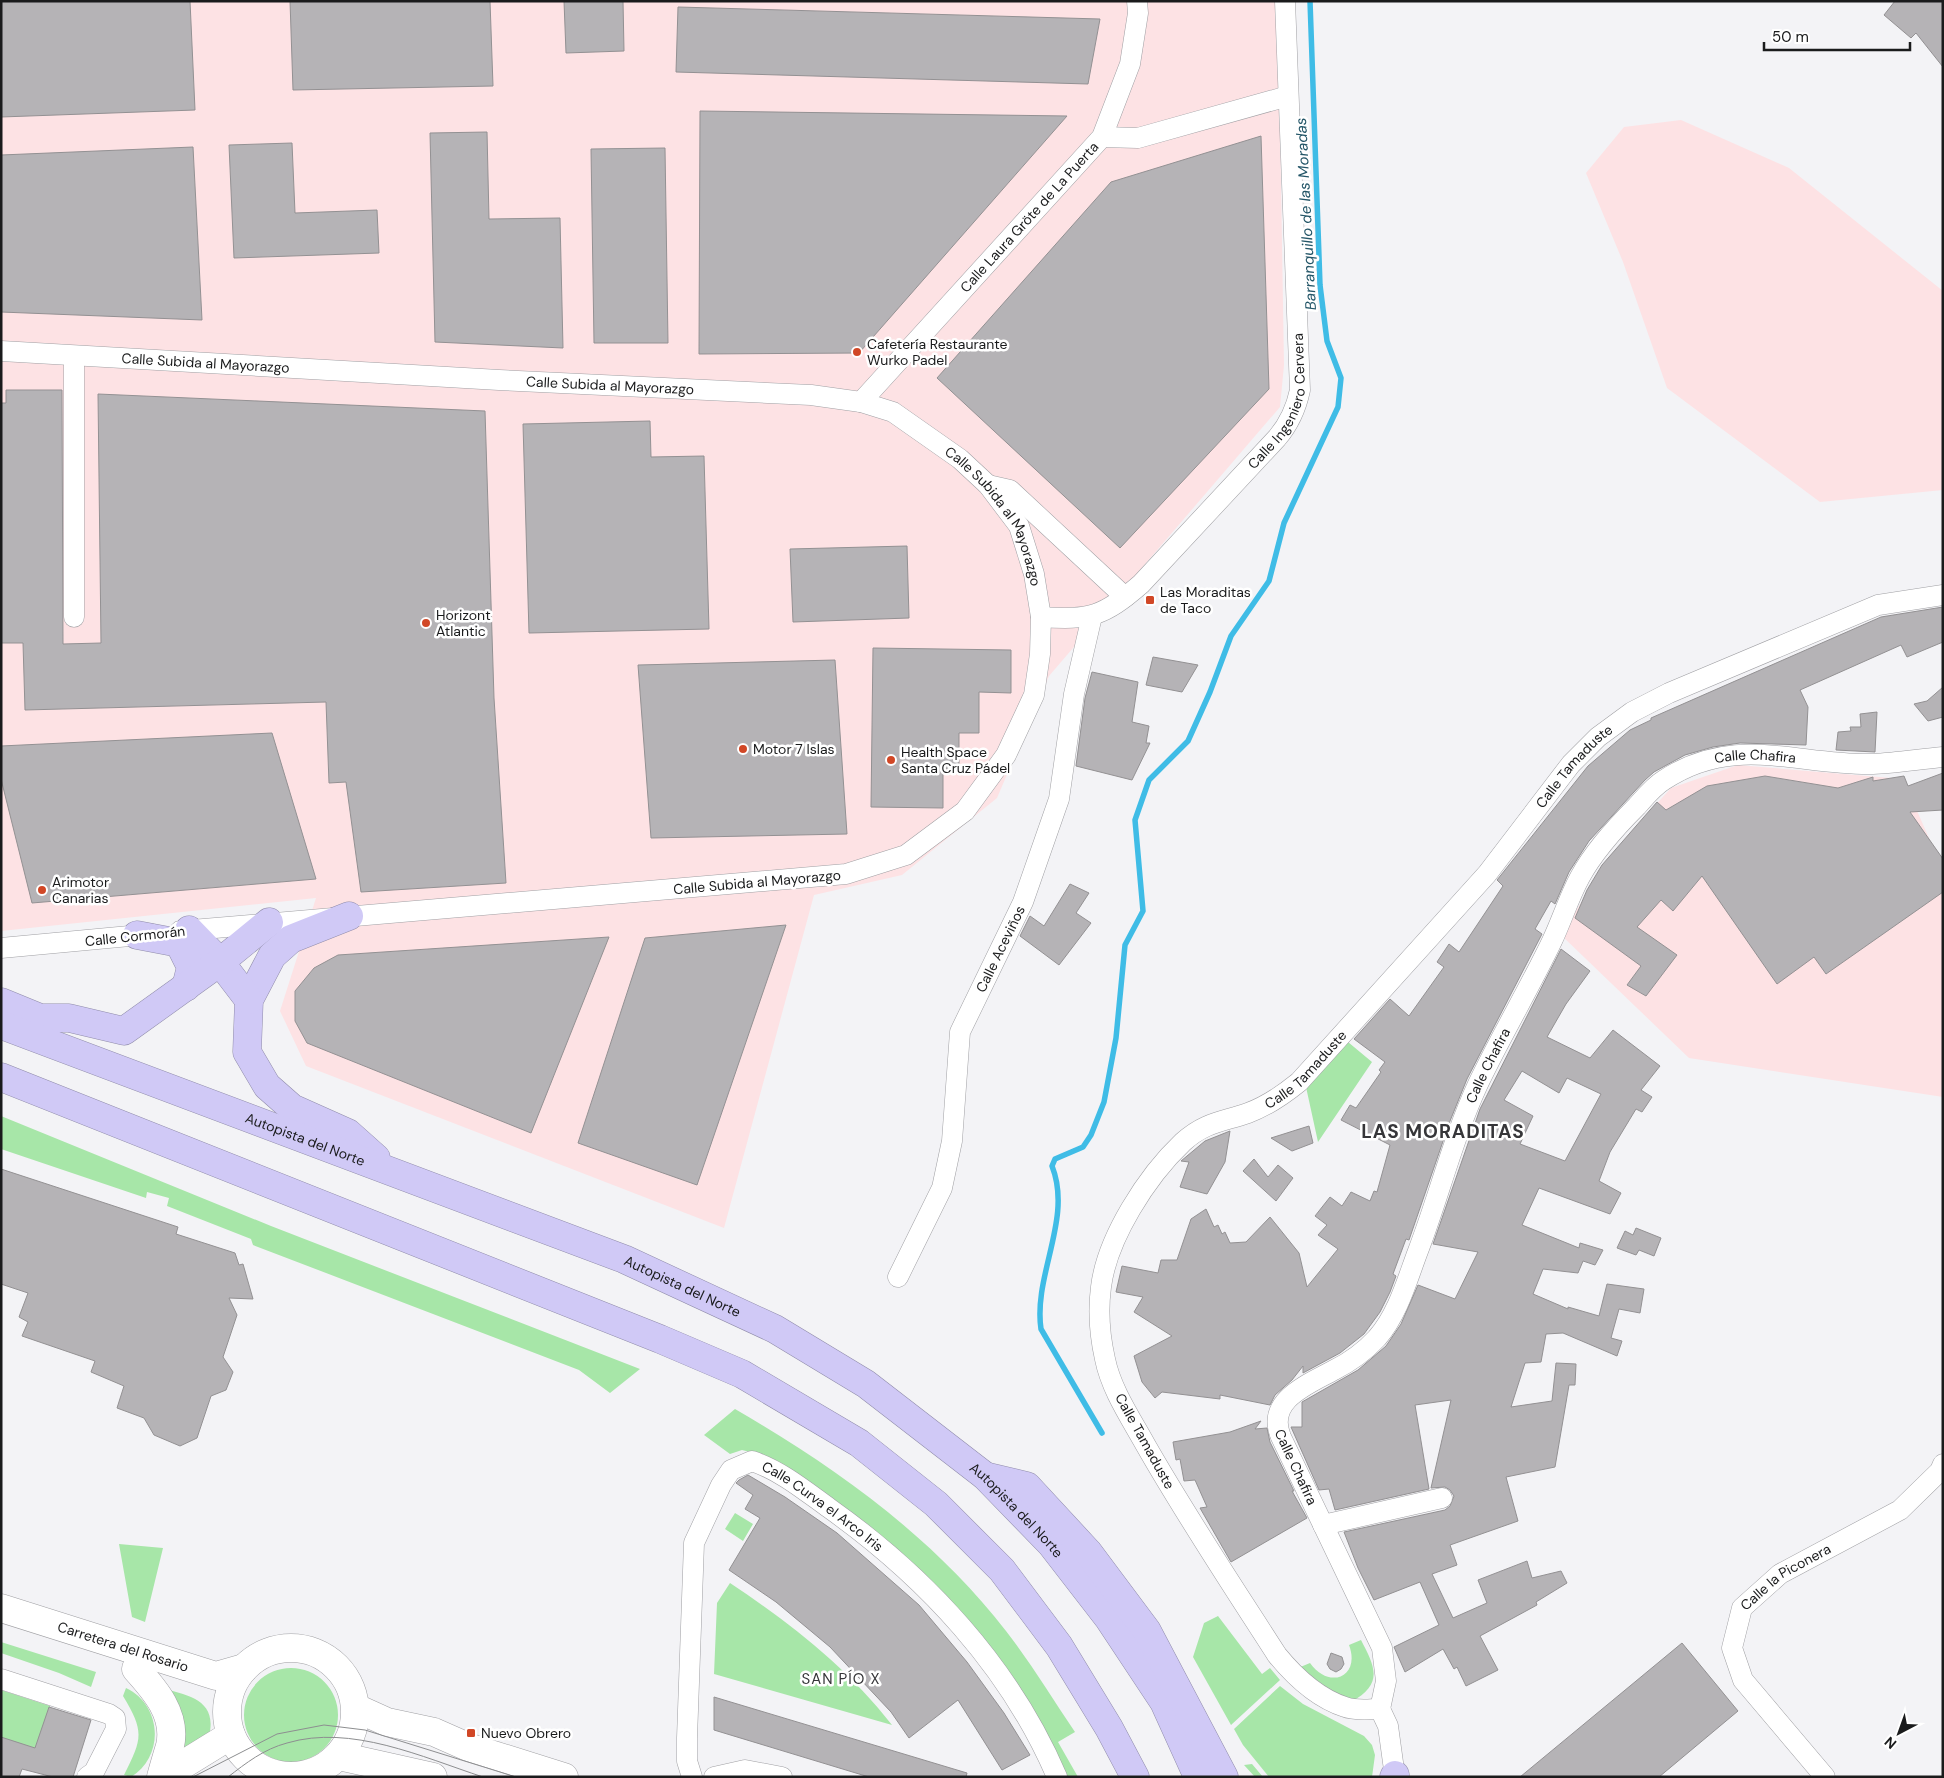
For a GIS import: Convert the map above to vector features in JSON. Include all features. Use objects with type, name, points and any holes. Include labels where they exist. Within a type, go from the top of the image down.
[{"type":"highway","points":[[349,916],[291,939],[272,956],[248,1000],[247,1052],[267,1086],[292,1108],[348,1133],[390,1170]]},
{"type":"highway","points":[[1,1002],[40,1018],[69,1018],[124,1031],[220,962],[269,922]]},
{"type":"highway","points":[[189,930],[220,962],[248,1000]]},
{"type":"highway","points":[[137,935],[179,943],[191,967],[186,987]]},
{"type":"highway","name":"Autopista del Norte","points":[[1,1025],[624,1259],[775,1329],[866,1384],[986,1476],[1051,1544],[1109,1619],[1164,1702],[1198,1777]]},
{"type":"highway","points":[[1,1077],[660,1338],[742,1374],[859,1443],[936,1504],[1002,1570],[1059,1646],[1109,1728],[1135,1777]]},
{"type":"highway","points":[[986,1476],[1027,1486],[1088,1552],[1147,1631],[1224,1777]]},
{"type":"main road","name":"Carretera del Rosario","points":[[1,1608],[216,1676],[244,1668]]},
{"type":"main road","name":"Carretera del Rosario","points":[[1,1627],[212,1694],[227,1708]]},
{"type":"main road","points":[[289,1648],[317,1653],[341,1670],[354,1696],[356,1708],[350,1739],[339,1756],[309,1774],[286,1777],[257,1773],[231,1735],[227,1708],[232,1687],[244,1668],[262,1655],[289,1648]]},
{"type":"main road","points":[[136,1669],[160,1696],[170,1722],[170,1744],[162,1777]]},
{"type":"main road","points":[[356,1708],[386,1722],[434,1732],[468,1747],[564,1777]]},
{"type":"main road","points":[[162,1777],[231,1735]]},
{"type":"main road","points":[[339,1756],[374,1770],[433,1777]]},
{"type":"street","name":"Calle Laura Gröte de La Puerta","points":[[861,402],[1102,137],[1130,64],[1138,13],[1136,1]]},
{"type":"street","name":"Calle Ingeniero Cervera","points":[[1041,617],[1072,618],[1092,616],[1109,610],[1125,597],[1140,584],[1277,438],[1285,428],[1297,403],[1300,390],[1285,1]]},
{"type":"street","points":[[1102,137],[1138,138],[1288,96]]},
{"type":"street","name":"Calle Subida al Mayorazgo","points":[[1,351],[498,380],[811,395],[861,402],[893,412],[960,459],[988,485],[1018,526],[1034,574],[1041,617],[1040,654],[1034,695],[1006,756],[965,811],[906,855],[846,874],[522,903],[269,922]]},
{"type":"street","points":[[74,356],[74,617]]},
{"type":"street","points":[[988,485],[1010,490],[1125,597]]},
{"type":"street","name":"Calle Tamaduste","points":[[1380,1709],[1346,1708],[1301,1682],[1277,1655],[1164,1477],[1118,1395],[1105,1360],[1100,1322],[1101,1288],[1109,1254],[1126,1220],[1165,1160],[1184,1141],[1201,1128],[1217,1121],[1247,1114],[1275,1101],[1299,1082],[1487,874],[1571,764],[1598,737],[1632,712],[1669,693],[1878,605],[1943,595]]},
{"type":"street","name":"Calle Aceviños","points":[[898,1276],[942,1188],[952,1140],[960,1032],[1023,902],[1059,799],[1074,694],[1092,616]]},
{"type":"street","name":"Calle Chafira","points":[[1380,1709],[1386,1681],[1382,1648],[1276,1426],[1278,1416],[1294,1394],[1309,1382],[1334,1370],[1360,1354],[1376,1338],[1388,1321],[1412,1268],[1478,1085],[1552,941],[1581,875],[1617,826],[1662,781],[1687,766],[1721,756],[1762,754],[1873,764],[1943,757]]},
{"type":"street","name":"Calle Cormorán","points":[[1,948],[269,922]]},
{"type":"street","name":"Calle Curva el Arco Iris","points":[[692,1777],[687,1761],[686,1738],[694,1543],[730,1470],[752,1461],[774,1469],[855,1526],[910,1572],[960,1624],[1003,1681],[1041,1739],[1057,1777]]},
{"type":"street","name":"Calle la Piconera","points":[[1825,1777],[1743,1680],[1732,1648],[1742,1608],[1780,1574],[1900,1510],[1940,1471],[1943,1464]]},
{"type":"street","points":[[1323,1525],[1442,1498]]},
{"type":"street","points":[[1,1679],[110,1714],[115,1718],[116,1729],[94,1772],[88,1777]]},
{"type":"street","points":[[1380,1709],[1388,1726],[1395,1776]]},
{"type":"street","points":[[714,1777],[745,1770],[782,1777]]},
{"type":"shaded area","points":[[1,1],[1278,1],[1284,365],[1280,407],[1049,676],[997,798],[902,875],[814,895],[724,1228],[306,1066],[280,1011],[316,898],[1,931]]},
{"type":"shaded area","points":[[1681,120],[1789,168],[1943,291],[1943,490],[1820,502],[1667,388],[1623,262],[1586,173],[1624,127]]},
{"type":"shaded area","points":[[1738,765],[1903,779],[1936,854],[1943,858],[1943,1097],[1689,1058],[1560,934],[1623,841],[1671,788]]},
{"type":"green space","points":[[1348,1042],[1372,1062],[1318,1142],[1306,1087]]},
{"type":"green space","points":[[1,1116],[271,1226],[640,1369],[610,1393],[579,1370],[253,1245],[251,1239],[167,1206],[169,1198],[147,1192],[146,1198],[1,1149]]},
{"type":"green space","points":[[735,1409],[810,1455],[881,1507],[915,1535],[978,1597],[1033,1668],[1075,1732],[1058,1742],[1078,1777],[1067,1777],[1052,1743],[1000,1664],[766,1456],[742,1450],[730,1454],[704,1435]]},
{"type":"green space","points":[[735,1513],[753,1524],[743,1541],[725,1529]]},
{"type":"green space","points":[[119,1544],[163,1548],[145,1622],[132,1617]]},
{"type":"green space","points":[[730,1583],[817,1647],[856,1684],[892,1725],[714,1674],[717,1603]]},
{"type":"green space","points":[[1218,1616],[1262,1674],[1270,1668],[1280,1680],[1231,1725],[1193,1657],[1204,1623]]},
{"type":"green space","points":[[1361,1640],[1370,1659],[1374,1674],[1368,1689],[1351,1702],[1344,1701],[1298,1668],[1310,1663],[1326,1676],[1334,1678],[1341,1676],[1347,1672],[1351,1665],[1352,1656],[1349,1645]]},
{"type":"green space","points":[[1,1642],[96,1672],[91,1687],[59,1673],[1,1653]]},
{"type":"green space","points":[[291,1668],[309,1672],[324,1682],[334,1697],[338,1715],[334,1733],[324,1748],[309,1758],[291,1762],[273,1758],[258,1748],[248,1733],[244,1715],[248,1697],[258,1682],[273,1672]]},
{"type":"green space","points":[[1280,1686],[1303,1704],[1364,1736],[1372,1745],[1375,1755],[1372,1777],[1269,1777],[1243,1745],[1234,1729]]},
{"type":"green space","points":[[126,1688],[138,1696],[147,1706],[155,1731],[150,1757],[142,1768],[131,1777],[124,1775],[135,1753],[138,1727],[123,1696]]},
{"type":"green space","points":[[161,1688],[181,1693],[198,1701],[209,1714],[211,1724],[209,1736],[174,1760]]},
{"type":"green space","points":[[1,1690],[50,1706],[50,1729],[44,1750],[1,1777]]},
{"type":"green space","points":[[1252,1764],[1263,1777],[1255,1777],[1244,1765]]},
{"type":"building","points":[[1,1],[190,1],[195,110],[1,117]]},
{"type":"building","points":[[290,1],[490,1],[493,86],[293,90]]},
{"type":"building","points":[[564,1],[623,1],[624,51],[566,53]]},
{"type":"building","points":[[1895,1],[1943,1],[1943,67],[1916,33],[1911,38],[1884,15]]},
{"type":"building","points":[[678,7],[1100,19],[1088,84],[676,72]]},
{"type":"building","points":[[700,111],[1067,116],[859,353],[699,354]]},
{"type":"building","points":[[487,132],[489,219],[560,218],[563,348],[435,342],[430,133]]},
{"type":"building","points":[[1261,136],[1269,389],[1120,548],[937,378],[1111,182]]},
{"type":"building","points":[[292,143],[295,213],[377,210],[379,253],[234,258],[229,145]]},
{"type":"building","points":[[193,147],[202,320],[1,312],[1,155]]},
{"type":"building","points":[[665,148],[668,343],[594,343],[591,149]]},
{"type":"building","points":[[6,390],[62,390],[63,644],[101,643],[98,394],[485,411],[494,698],[506,883],[361,892],[346,782],[329,783],[326,702],[25,710],[23,643],[1,643],[1,403],[6,403]]},
{"type":"building","points":[[650,421],[651,457],[704,456],[709,629],[529,633],[523,424]]},
{"type":"building","points":[[907,546],[909,618],[793,622],[790,549]]},
{"type":"building","points":[[1943,607],[1943,642],[1907,657],[1901,645],[1800,690],[1808,707],[1806,745],[1740,743],[1713,747],[1685,755],[1654,772],[1645,780],[1589,841],[1569,872],[1555,904],[1551,901],[1535,929],[1542,934],[1467,1079],[1450,1121],[1409,1240],[1406,1239],[1393,1274],[1396,1276],[1390,1292],[1380,1312],[1364,1334],[1340,1353],[1303,1373],[1303,1366],[1292,1380],[1275,1395],[1270,1405],[1220,1395],[1220,1399],[1162,1392],[1155,1398],[1142,1382],[1134,1356],[1172,1336],[1134,1312],[1143,1297],[1116,1292],[1122,1266],[1158,1273],[1161,1260],[1177,1260],[1191,1219],[1206,1209],[1214,1227],[1218,1225],[1222,1234],[1225,1232],[1230,1243],[1246,1242],[1270,1217],[1299,1253],[1307,1287],[1338,1249],[1318,1235],[1327,1225],[1315,1216],[1330,1197],[1342,1206],[1351,1192],[1370,1201],[1374,1191],[1377,1192],[1390,1145],[1341,1120],[1350,1105],[1356,1108],[1381,1072],[1379,1070],[1385,1062],[1354,1039],[1390,999],[1409,1016],[1444,967],[1437,962],[1449,944],[1459,952],[1503,886],[1497,880],[1588,766],[1630,730],[1651,720],[1651,718],[1881,617]]},
{"type":"building","points":[[873,648],[1011,650],[1011,693],[979,692],[979,733],[959,733],[959,769],[943,769],[943,808],[871,807]]},
{"type":"building","points":[[1153,657],[1198,665],[1182,692],[1146,685]]},
{"type":"building","name":"Motor 7 Islas","points":[[835,660],[847,834],[651,838],[638,665]]},
{"type":"building","points":[[1092,672],[1138,682],[1132,722],[1149,726],[1146,743],[1150,743],[1132,780],[1076,766],[1085,698]]},
{"type":"building","points":[[1943,687],[1943,717],[1928,721],[1914,704],[1927,701]]},
{"type":"building","points":[[1877,712],[1875,752],[1836,750],[1838,732],[1851,731],[1850,727],[1861,727],[1860,714]]},
{"type":"building","points":[[272,733],[316,879],[32,903],[1,779],[1,746]]},
{"type":"building","points":[[1943,773],[1943,810],[1910,812],[1943,859],[1943,892],[1826,974],[1814,957],[1777,984],[1702,876],[1673,911],[1661,900],[1637,927],[1677,955],[1646,996],[1627,985],[1641,966],[1575,918],[1587,890],[1602,865],[1657,802],[1666,810],[1707,786],[1765,776],[1838,788],[1873,777],[1873,781],[1904,776],[1908,786]]},
{"type":"building","points":[[1070,884],[1089,893],[1076,913],[1091,923],[1059,965],[1020,936],[1030,916],[1044,926]]},
{"type":"building","points":[[786,925],[697,1185],[578,1143],[645,938]]},
{"type":"building","points":[[609,937],[531,1133],[307,1043],[295,1021],[295,991],[314,968],[338,955]]},
{"type":"building","points":[[1561,949],[1590,971],[1566,1004],[1547,1037],[1590,1058],[1613,1030],[1660,1066],[1641,1090],[1652,1097],[1642,1112],[1636,1109],[1610,1152],[1599,1181],[1621,1193],[1610,1214],[1539,1188],[1522,1225],[1579,1248],[1580,1243],[1603,1250],[1595,1265],[1583,1261],[1578,1273],[1543,1269],[1533,1294],[1568,1309],[1568,1307],[1599,1316],[1607,1284],[1644,1289],[1640,1313],[1619,1309],[1611,1338],[1622,1341],[1617,1356],[1563,1333],[1546,1334],[1541,1362],[1525,1363],[1511,1407],[1552,1401],[1556,1363],[1576,1364],[1575,1385],[1569,1385],[1555,1467],[1506,1477],[1518,1521],[1450,1545],[1457,1565],[1432,1574],[1453,1618],[1487,1603],[1478,1580],[1527,1561],[1532,1578],[1561,1571],[1567,1583],[1536,1602],[1537,1605],[1480,1636],[1498,1670],[1466,1686],[1457,1667],[1454,1669],[1443,1649],[1405,1672],[1394,1647],[1439,1625],[1420,1582],[1374,1600],[1358,1568],[1344,1532],[1445,1510],[1450,1506],[1454,1496],[1450,1490],[1445,1487],[1431,1488],[1451,1400],[1415,1405],[1429,1489],[1335,1510],[1329,1489],[1319,1490],[1291,1427],[1302,1427],[1302,1402],[1358,1370],[1386,1346],[1401,1324],[1418,1285],[1455,1299],[1478,1252],[1433,1244],[1480,1109]],"holes":[[[1522,1071],[1559,1093],[1567,1078],[1601,1094],[1565,1161],[1520,1144],[1533,1116],[1504,1100]]]},
{"type":"building","points":[[1309,1126],[1313,1143],[1292,1151],[1271,1138]]},
{"type":"building","points":[[1230,1131],[1225,1162],[1207,1194],[1180,1187],[1189,1162],[1181,1161],[1205,1141]]},
{"type":"building","points":[[1254,1159],[1268,1177],[1278,1165],[1293,1178],[1276,1201],[1243,1171]]},
{"type":"building","points":[[1,1169],[178,1227],[176,1234],[235,1253],[239,1265],[243,1264],[253,1299],[229,1298],[237,1315],[223,1357],[233,1372],[226,1390],[211,1396],[197,1438],[180,1446],[154,1435],[144,1418],[117,1408],[124,1386],[91,1372],[95,1361],[22,1336],[28,1322],[19,1317],[28,1293],[1,1284]]},
{"type":"building","points":[[1636,1228],[1661,1238],[1654,1256],[1639,1250],[1636,1255],[1617,1248],[1625,1231],[1633,1235]]},
{"type":"building","points":[[1261,1421],[1255,1429],[1267,1428],[1270,1442],[1294,1491],[1292,1491],[1307,1518],[1231,1562],[1200,1508],[1207,1507],[1195,1480],[1184,1481],[1180,1459],[1176,1460],[1173,1442],[1230,1432]]},
{"type":"building","points":[[748,1475],[785,1497],[837,1533],[919,1605],[967,1662],[1004,1713],[1030,1755],[1002,1770],[958,1700],[909,1738],[891,1712],[830,1647],[776,1602],[729,1570],[760,1518],[745,1509],[753,1495],[736,1483]]},
{"type":"building","points":[[1682,1643],[1738,1711],[1659,1777],[1520,1777]]},
{"type":"building","points":[[1331,1653],[1342,1657],[1344,1664],[1336,1672],[1330,1669],[1327,1664]]},
{"type":"building","points":[[714,1697],[967,1773],[966,1777],[869,1777],[714,1730]]},
{"type":"building","points":[[49,1707],[91,1720],[73,1777],[53,1777],[22,1769],[19,1777],[1,1777],[1,1737],[35,1748]]},
{"type":"waterway","name":"Barranquillo de las Moradas","points":[[1102,1433],[1041,1329],[1042,1288],[1056,1227],[1058,1206],[1057,1186],[1052,1166],[1055,1159],[1083,1147],[1091,1135],[1104,1102],[1116,1038],[1125,945],[1143,911],[1135,820],[1149,780],[1188,741],[1210,692],[1231,636],[1269,581],[1284,523],[1338,407],[1341,378],[1327,341],[1320,285],[1310,1]]},
{"type":"tram line","points":[[193,1777],[277,1734],[324,1725],[365,1730],[516,1777]]},
{"type":"tram line","points":[[228,1777],[256,1757],[287,1743],[311,1738],[336,1737],[386,1745],[483,1777]]},
{"type":"place","name":"Cafetería Restaurante Wurko Padel","points":[[857,352]]},
{"type":"place","name":"Las Moraditas de Taco","points":[[1150,600]]},
{"type":"place","name":"Horizont Atlantic","points":[[426,623]]},
{"type":"place","name":"Motor 7 Islas","points":[[743,749]]},
{"type":"place","name":"Health Space Santa Cruz Pádel","points":[[891,760]]},
{"type":"place","name":"Arimotor Canarias","points":[[42,890]]},
{"type":"place","name":"Nuevo Obrero","points":[[471,1733]]},
{"type":"district","name":"LAS MORADITAS","points":[[1443,1131]]},
{"type":"district","name":"SAN PÍO X","points":[[841,1679]]}]
